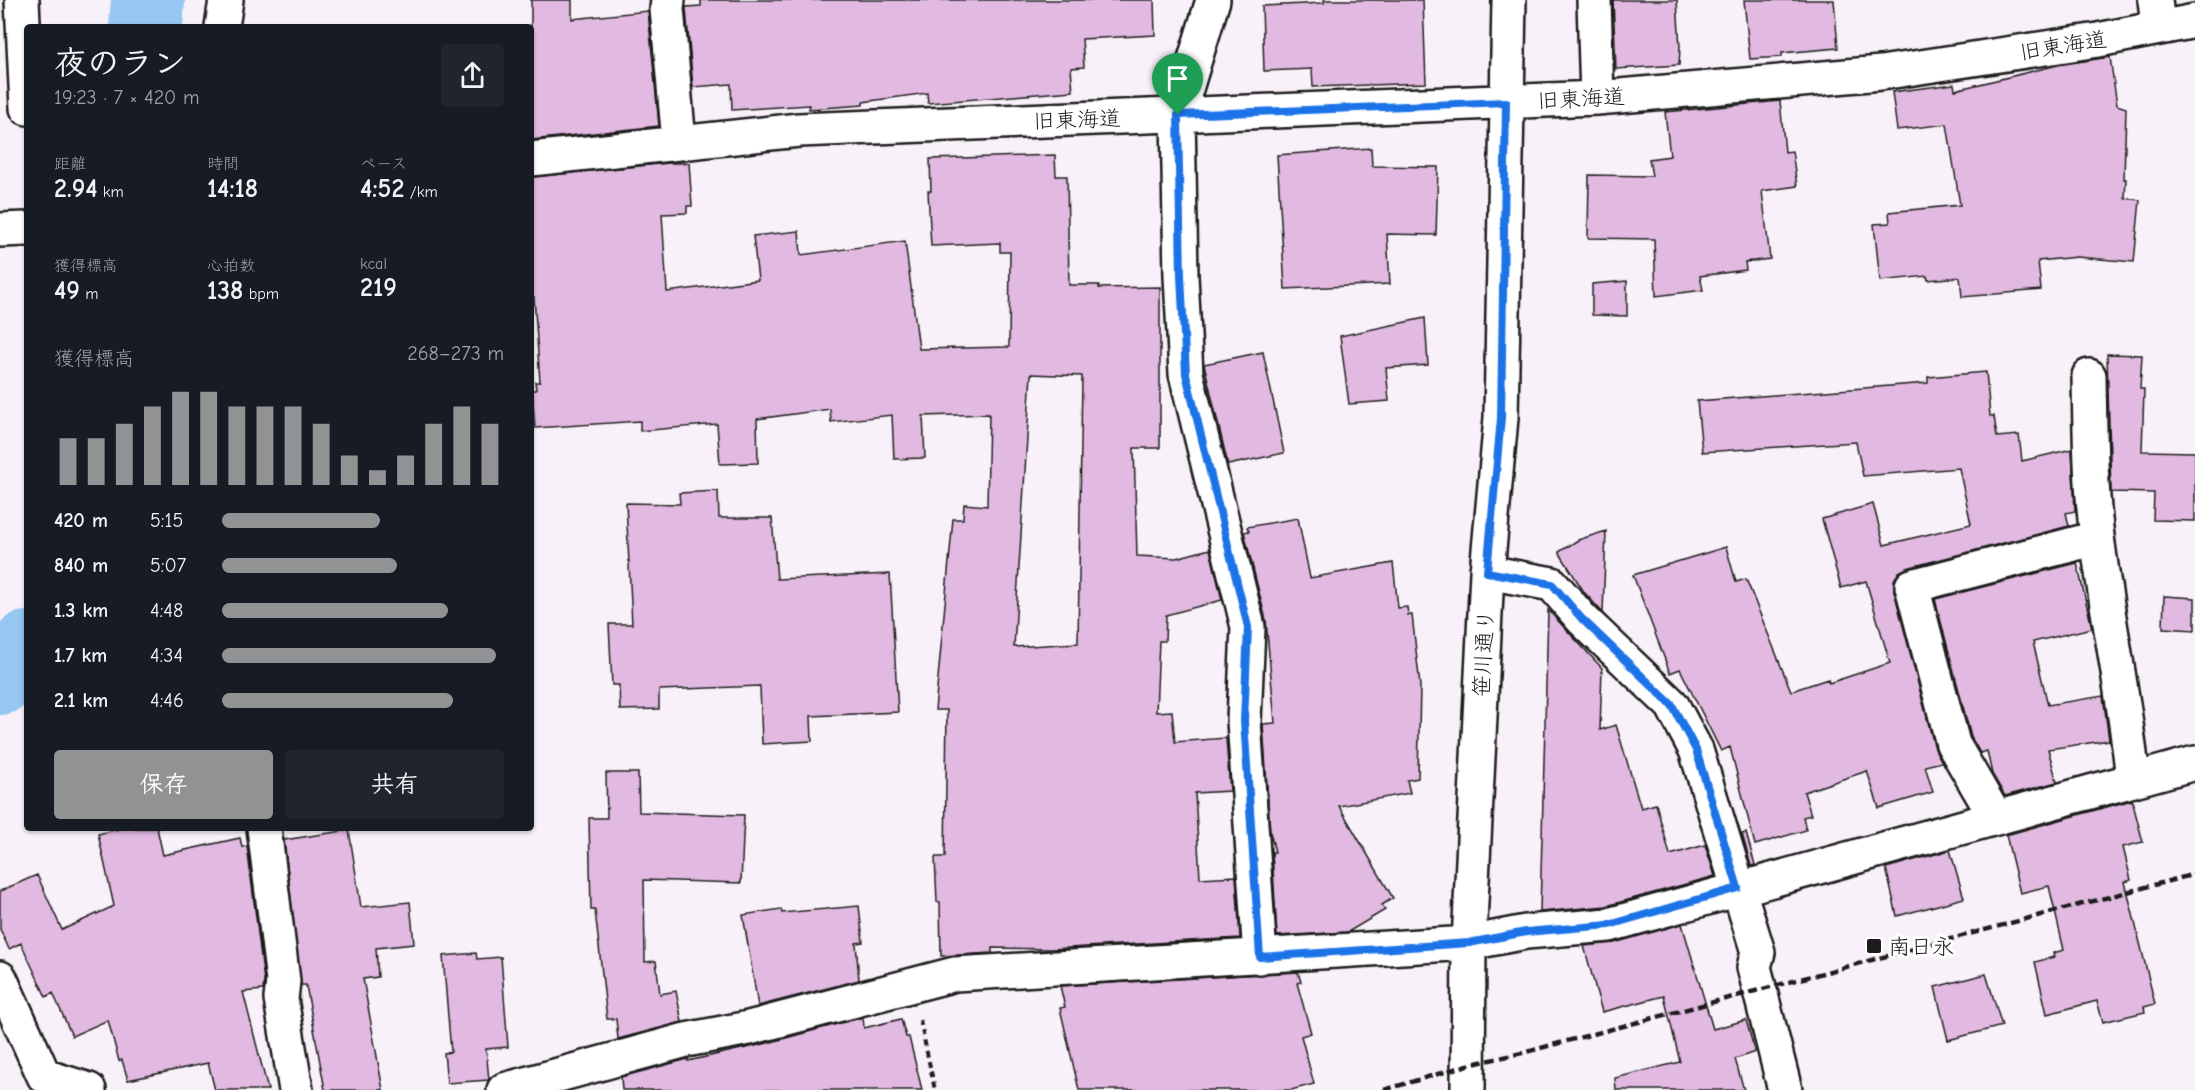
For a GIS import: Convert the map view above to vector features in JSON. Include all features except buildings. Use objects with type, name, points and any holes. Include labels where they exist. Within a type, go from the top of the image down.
[{"type":"street","points":[[22,0],[24,43]]},
{"type":"street","points":[[222,24],[226,0]]},
{"type":"street","points":[[668,0],[679,142]]},
{"type":"street","points":[[1213,0],[1178,115],[1181,276],[1186,374],[1248,627],[1244,721],[1260,957]]},
{"type":"street","name":"笹川通り","points":[[1468,1090],[1469,943],[1487,572],[1501,418],[1509,0]]},
{"type":"street","points":[[1594,0],[1597,98]]},
{"type":"street","name":"旧東海道","points":[[534,159],[799,130],[1597,98],[1881,73],[2098,40],[2157,14],[2195,21]]},
{"type":"street","points":[[0,230],[24,229]]},
{"type":"street","points":[[2090,376],[2091,486],[2133,780]]},
{"type":"street","points":[[1996,818],[1953,744],[1912,586],[2097,538]]},
{"type":"street","points":[[1487,572],[1552,584],[1582,619],[1672,705],[1696,750],[1758,952],[1754,967],[1785,1090]]},
{"type":"street","points":[[504,1090],[686,1040],[749,1028],[955,974],[1469,943],[1526,932],[1609,925],[2195,762]]},
{"type":"street","points":[[264,831],[283,981],[281,999],[296,1090]]},
{"type":"street","points":[[0,978],[44,1076],[89,1090]]},
{"type":"path","points":[[913,984],[935,1090]]},
{"type":"waterway","points":[[146,24],[148,0]]},
{"type":"waterway","points":[[0,678],[24,651]]},
{"type":"railway","points":[[1384,1090],[1468,1065],[1522,1053],[2195,874]]},
{"type":"place","name":"南日永","points":[[1874,946]]},
{"type":"route","points":[[1506,102],[1501,418],[1487,572],[1552,584],[1582,619],[1672,705],[1696,750],[1738,888],[1609,925],[1526,932],[1469,943],[1260,957],[1244,721],[1248,627],[1186,374],[1181,276],[1178,115],[1506,102]]}]
